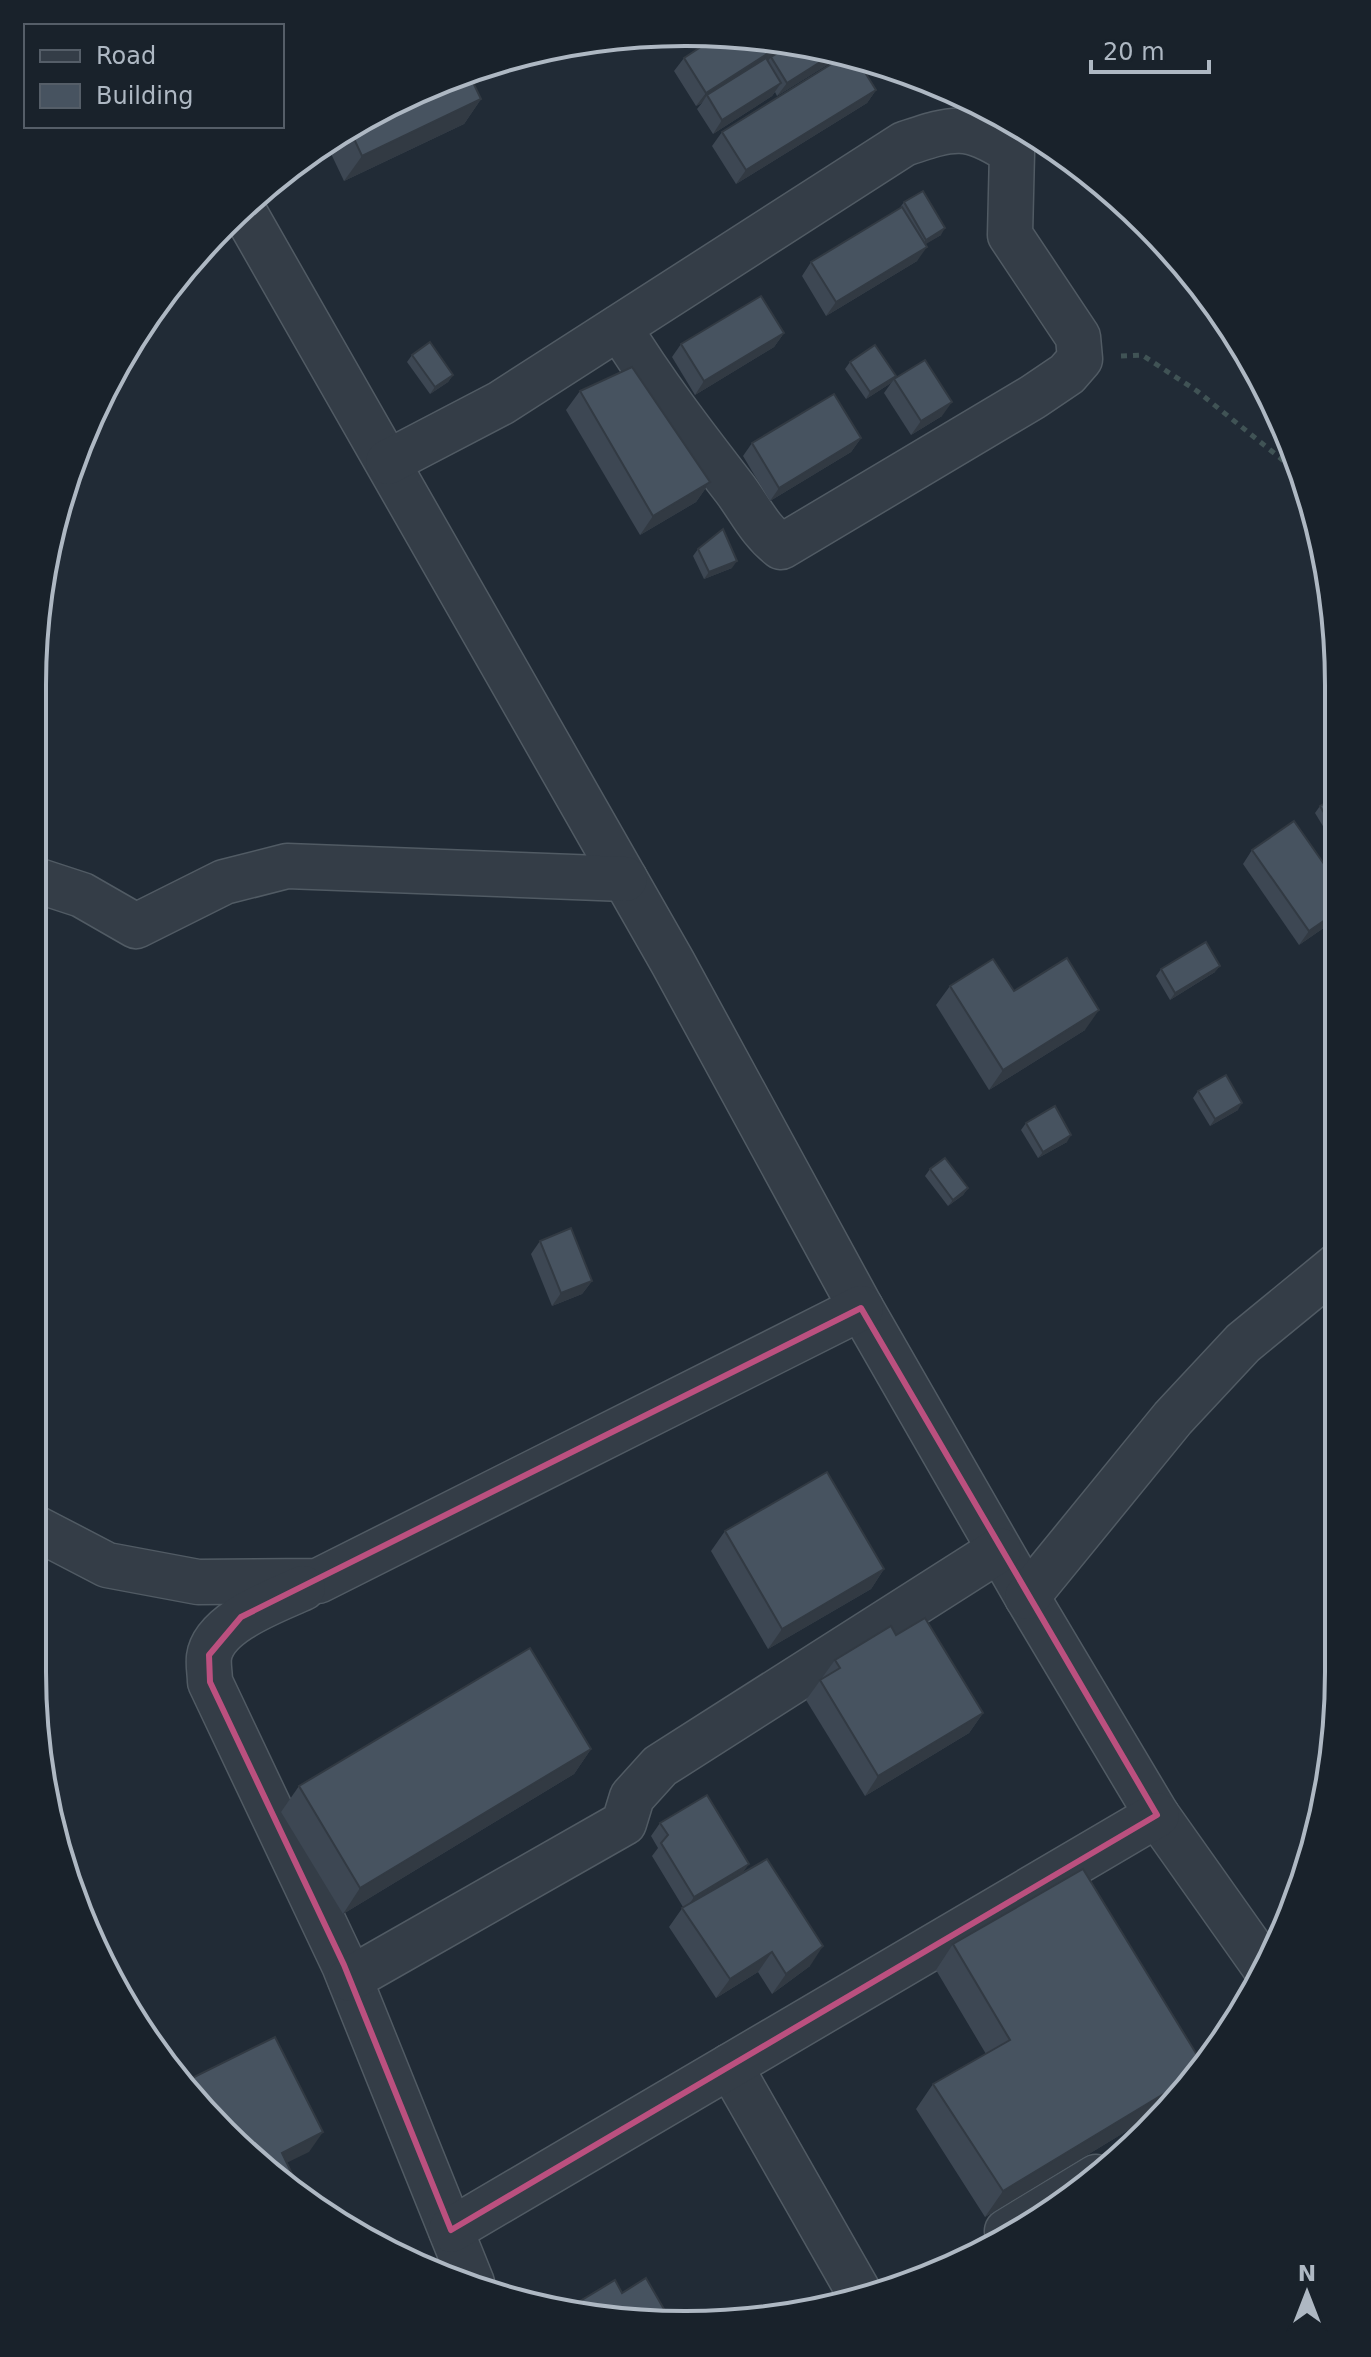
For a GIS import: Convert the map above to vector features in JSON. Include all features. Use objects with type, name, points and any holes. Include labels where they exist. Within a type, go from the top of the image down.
[{"type":"street","points":[[388,462],[501,403],[619,327],[904,144],[947,130],[981,132],[1012,152],[1010,235],[1078,337],[1080,359],[1067,374],[1033,397],[781,547],[764,534],[750,508],[654,384],[619,327]]},
{"type":"street","points":[[248,219],[625,879],[861,1308],[999,1550],[1157,1815],[1257,1957]]},
{"type":"street","points":[[46,883],[82,895],[136,926],[224,882],[287,866],[625,879]]},
{"type":"street","points":[[1027,1597],[1173,1418],[1233,1354],[1325,1276]]},
{"type":"street","points":[[468,2272],[350,1979],[210,1682],[209,1655],[220,1636],[241,1617],[861,1308]]},
{"type":"street","points":[[46,1533],[107,1565],[198,1582],[318,1581]]},
{"type":"street","points":[[350,1979],[624,1823],[632,1797],[660,1766],[999,1550]]},
{"type":"street","points":[[451,2230],[1157,1815]]},
{"type":"street","points":[[730,2066],[856,2287]]},
{"type":"path","points":[[1080,359],[1142,355],[1197,391],[1284,461]]},
{"type":"highlighted area","points":[[861,1308],[1157,1815],[451,2230],[344,1965],[210,1682],[209,1655],[241,1617]]},
{"type":"building","points":[[702,46],[771,51],[706,93],[684,58]]},
{"type":"building","points":[[778,53],[822,61],[787,83],[771,57]]},
{"type":"building","points":[[766,58],[781,83],[722,120],[707,95]]},
{"type":"building","points":[[832,63],[865,72],[876,90],[746,170],[722,132]]},
{"type":"building","points":[[473,83],[481,99],[362,156],[354,139],[403,112]]},
{"type":"building","points":[[923,191],[945,228],[926,240],[904,202]]},
{"type":"building","points":[[902,207],[927,247],[836,302],[811,262]]},
{"type":"building","points":[[761,296],[784,333],[704,381],[681,344]]},
{"type":"building","points":[[430,342],[453,375],[435,387],[412,355]]},
{"type":"building","points":[[875,345],[896,376],[870,392],[850,362]]},
{"type":"building","points":[[925,360],[952,402],[921,421],[894,379]]},
{"type":"building","points":[[632,367],[710,482],[653,516],[580,391]]},
{"type":"building","points":[[834,394],[861,438],[779,488],[752,443]]},
{"type":"building","points":[[723,529],[737,561],[709,572],[698,549]]},
{"type":"building","points":[[1294,821],[1325,865],[1325,920],[1309,931],[1252,850]]},
{"type":"building","points":[[1206,942],[1220,966],[1175,993],[1161,969]]},
{"type":"building","points":[[1067,958],[1099,1010],[1003,1070],[950,986],[993,959],[1014,991]]},
{"type":"building","points":[[1226,1075],[1242,1103],[1215,1119],[1198,1091]]},
{"type":"building","points":[[1055,1106],[1071,1135],[1043,1152],[1026,1123]]},
{"type":"building","points":[[945,1158],[968,1188],[953,1200],[930,1169]]},
{"type":"building","points":[[571,1228],[592,1281],[561,1293],[540,1241]]},
{"type":"building","points":[[827,1472],[884,1569],[782,1629],[725,1531]]},
{"type":"building","points":[[925,1618],[983,1713],[878,1776],[820,1680],[840,1668],[835,1660],[891,1626],[896,1635]]},
{"type":"building","points":[[530,1648],[591,1749],[360,1888],[299,1786]]},
{"type":"building","points":[[707,1795],[749,1864],[694,1897],[661,1843],[668,1835],[660,1823]]},
{"type":"building","points":[[767,1859],[823,1946],[786,1974],[772,1952],[730,1979],[682,1908]]},
{"type":"building","points":[[1083,1869],[1197,2055],[1167,2092],[1003,2191],[933,2084],[1010,2040],[953,1944]]},
{"type":"building","points":[[275,2037],[323,2132],[282,2153],[293,2177],[233,2124],[192,2078]]},
{"type":"building","points":[[646,2278],[665,2310],[579,2302],[615,2280],[622,2293]]}]
